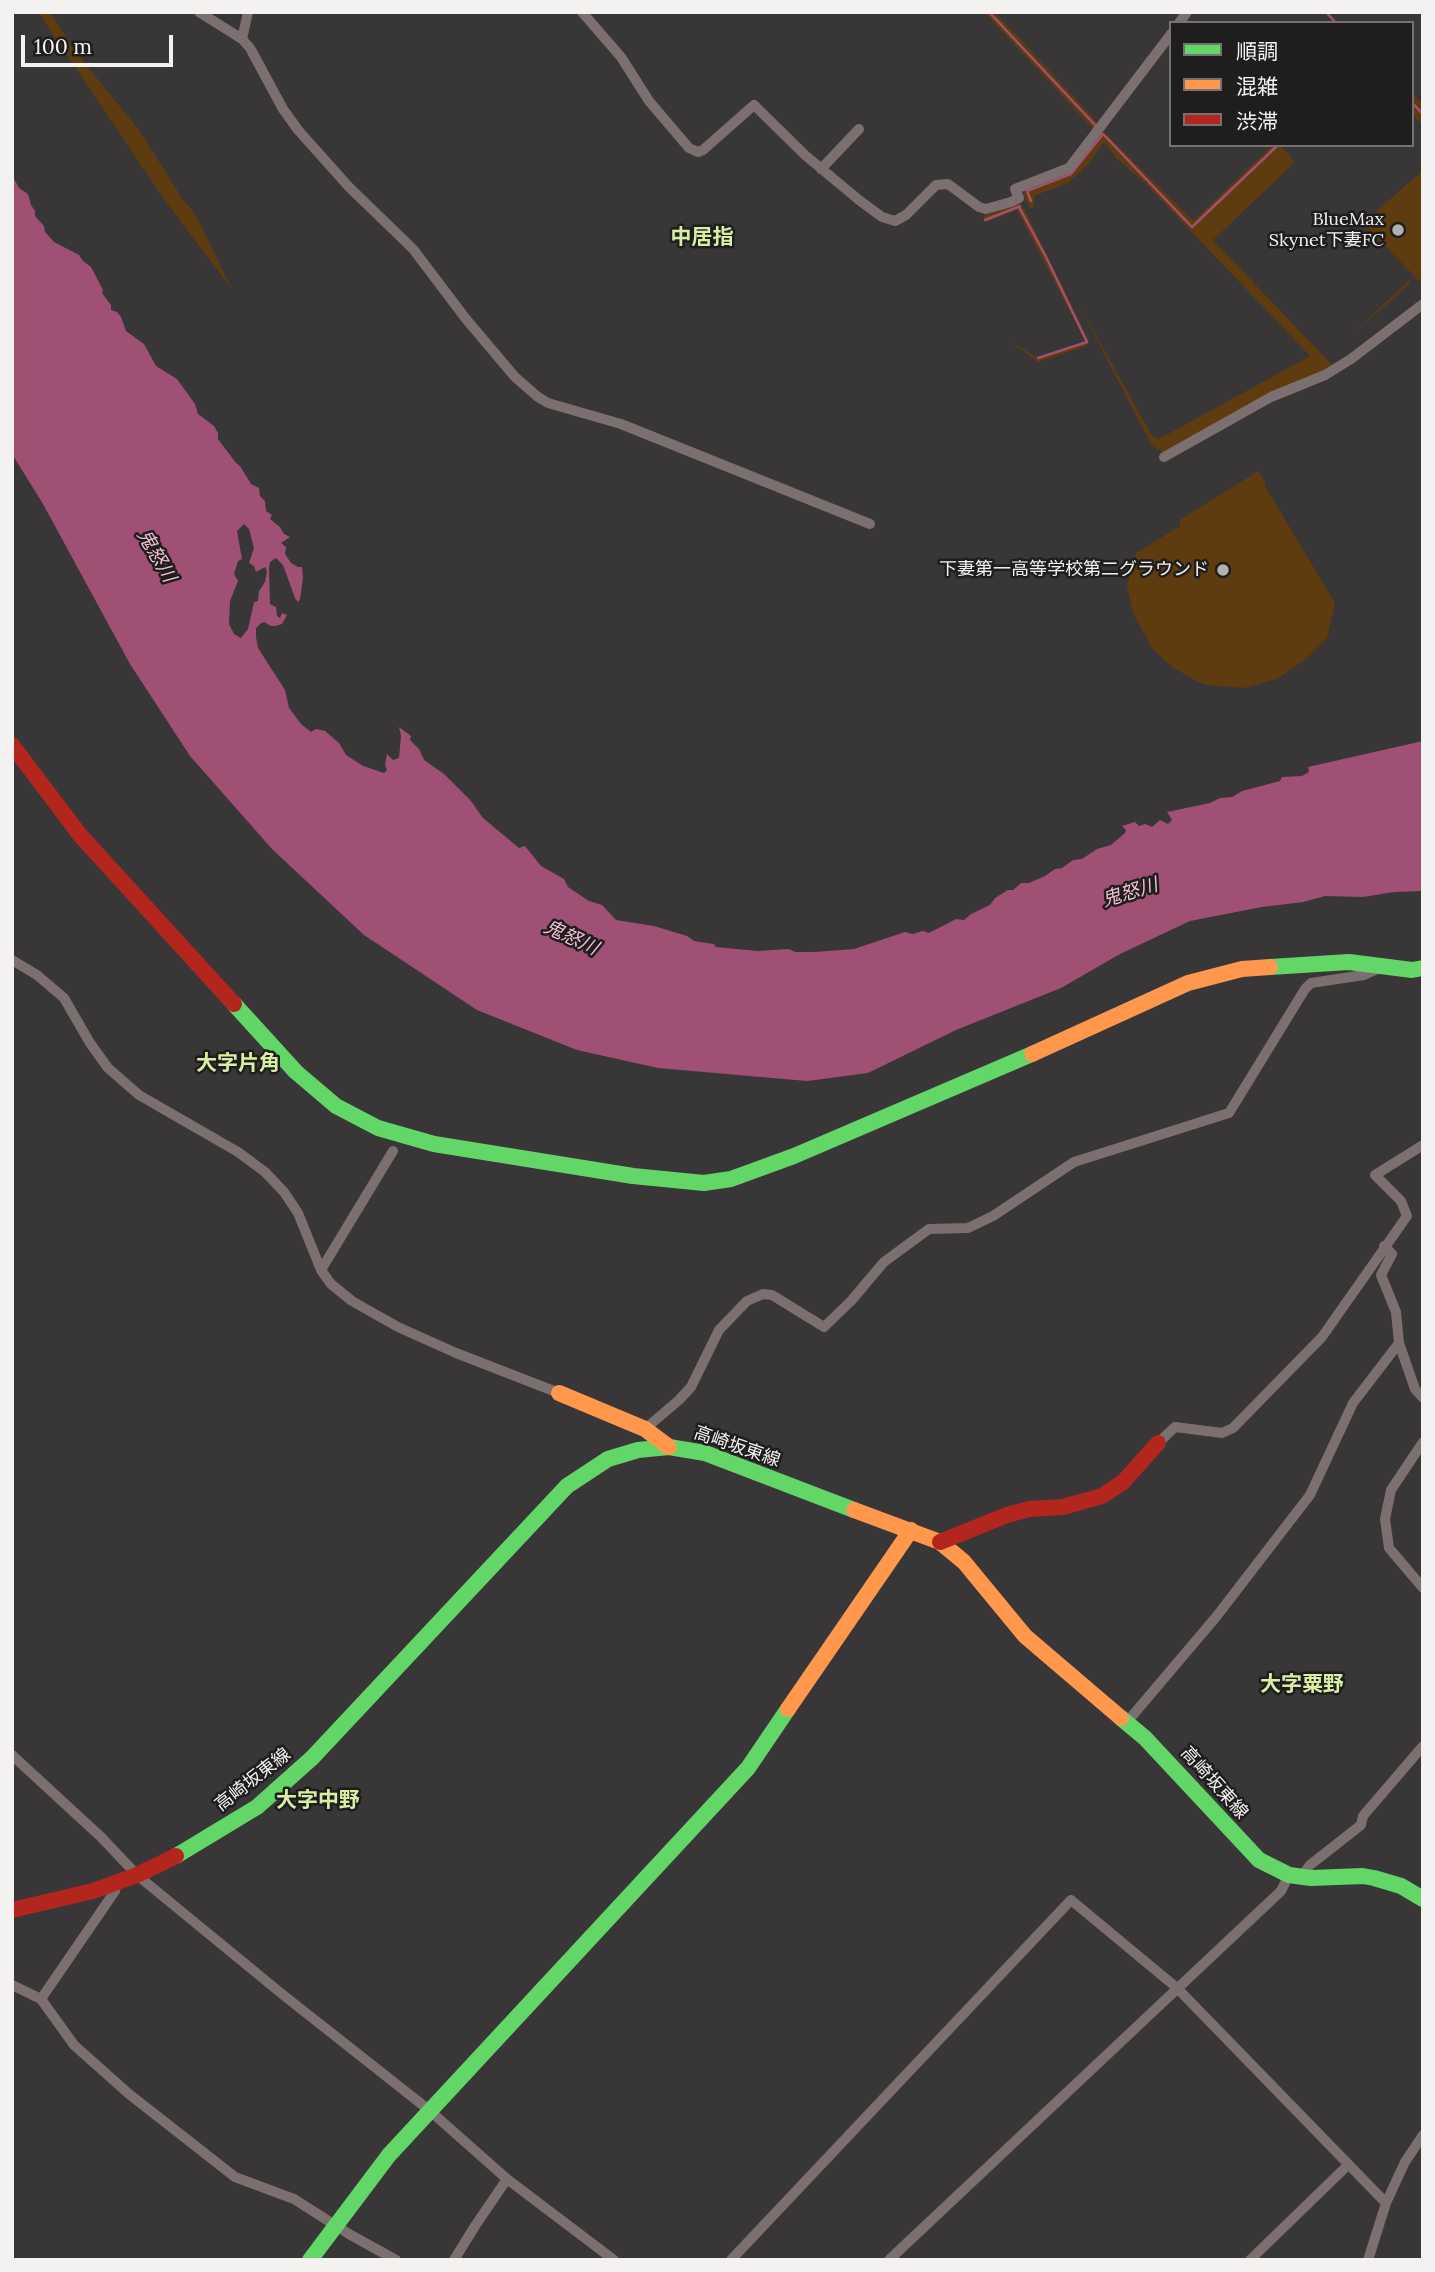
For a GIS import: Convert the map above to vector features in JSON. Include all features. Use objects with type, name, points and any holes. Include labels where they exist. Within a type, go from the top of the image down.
[{"type":"street","points":[[199,12],[242,39],[250,48],[283,109],[298,130],[349,187],[413,249],[466,319],[515,377],[538,397],[548,403],[621,424],[870,524]]},
{"type":"street","points":[[242,39],[248,12]]},
{"type":"street","points":[[582,12],[621,57],[649,101],[689,148],[698,152],[703,150],[754,105],[821,169],[859,200],[890,220],[901,219],[936,185],[953,187],[979,207],[986,209],[1019,198],[1015,189],[1062,172],[1079,157],[1169,37]]},
{"type":"street","points":[[821,169],[859,130]]},
{"type":"street","points":[[1164,457],[1270,397],[1325,375],[1351,359],[1423,304]]},
{"type":"street","points":[[12,745],[80,835],[296,1072],[336,1106],[378,1128],[434,1144],[633,1177],[704,1183],[731,1179],[794,1156],[1000,1069],[1188,983],[1242,969],[1299,964],[1349,962],[1412,970],[1423,968]]},
{"type":"street","points":[[12,960],[37,975],[64,998],[108,1068],[139,1094],[238,1152],[265,1172],[284,1192],[298,1213],[321,1270],[331,1284],[371,1313],[456,1353],[645,1429],[669,1447]]},
{"type":"street","points":[[645,1429],[679,1401],[691,1387],[719,1330],[747,1301],[763,1294],[772,1295],[824,1327],[851,1301],[884,1262],[929,1228],[968,1228],[993,1216],[1074,1162],[1229,1113],[1311,983],[1364,975],[1382,967]]},
{"type":"street","points":[[940,1542],[1007,1515],[1063,1507],[1102,1496],[1123,1482],[1175,1427],[1222,1433],[1233,1428],[1322,1337],[1407,1216],[1401,1201],[1375,1175],[1423,1145]]},
{"type":"street","points":[[321,1270],[393,1151]]},
{"type":"street","points":[[1384,1246],[1392,1254],[1381,1275],[1396,1312],[1399,1343],[1415,1389],[1423,1398]]},
{"type":"street","points":[[1127,1722],[1216,1617],[1310,1495],[1353,1402],[1399,1343]]},
{"type":"street","points":[[1423,1442],[1391,1490],[1385,1519],[1389,1548],[1423,1588]]},
{"type":"street","name":"高崎坂東線","points":[[12,1910],[83,1894],[136,1875],[185,1852],[257,1807],[312,1758],[567,1486],[608,1459],[638,1450],[669,1447],[705,1453],[940,1542],[964,1562],[1007,1618],[1031,1642],[1127,1722],[1180,1773],[1249,1852],[1267,1866],[1295,1876],[1363,1875],[1394,1883],[1423,1899]]},
{"type":"street","points":[[310,2260],[389,2155],[429,2110],[748,1768],[911,1530]]},
{"type":"street","points":[[889,2260],[1295,1876],[1361,1825],[1363,1816],[1423,1746]]},
{"type":"street","points":[[12,1755],[102,1837],[136,1875],[429,2110],[507,2179],[614,2260]]},
{"type":"street","points":[[41,1999],[115,1891],[117,1882]]},
{"type":"street","points":[[732,2260],[1071,1900],[1177,1989],[1386,2203]]},
{"type":"street","points":[[12,1985],[41,1999],[75,2045],[129,2094],[235,2177],[294,2199],[396,2260]]},
{"type":"street","points":[[1368,2260],[1386,2203],[1405,2162],[1423,2135]]},
{"type":"street","points":[[1250,2260],[1348,2165]]},
{"type":"street","points":[[454,2260],[507,2179]]},
{"type":"shaded area","points":[[38,12],[50,12],[75,51],[139,130],[195,214],[232,289],[166,202]]},
{"type":"shaded area","points":[[984,12],[995,12],[1099,124],[1095,131]]},
{"type":"shaded area","points":[[1414,96],[1423,104],[1423,125],[1414,116]]},
{"type":"shaded area","points":[[1102,130],[1193,221],[1271,147],[1282,147],[1295,162],[1213,240],[1332,365],[1330,368],[1273,392],[1163,452],[1152,446],[1076,299],[1152,436],[1159,439],[1310,356],[1145,183],[1116,158],[1105,143],[1088,165],[1068,183],[1034,196],[1034,206],[1031,209],[1023,189],[1052,179]]},
{"type":"shaded area","name":"BlueMax Skynet下妻FC","points":[[1423,170],[1423,285],[1363,223]]},
{"type":"shaded area","points":[[1016,203],[1025,210],[1089,341],[1086,346],[1038,362],[1010,341],[1038,358],[1086,342],[1017,210],[986,222],[983,216]]},
{"type":"shaded area","points":[[1409,280],[1410,283],[1402,291],[1354,333]]},
{"type":"shaded area","name":"下妻第一高等学校第二グラウンド","points":[[1258,471],[1335,603],[1327,638],[1306,659],[1277,679],[1243,688],[1209,685],[1198,682],[1172,667],[1152,648],[1133,613],[1127,586],[1136,553],[1180,526],[1180,520]]},
{"type":"water","name":"鬼怒川","points":[[12,175],[19,188],[28,194],[35,216],[44,226],[45,232],[54,242],[79,255],[91,267],[102,293],[111,305],[111,310],[121,317],[126,331],[144,344],[156,366],[177,379],[195,404],[198,414],[214,426],[218,439],[251,484],[259,488],[266,511],[272,515],[270,519],[290,537],[281,543],[286,547],[285,554],[291,563],[302,567],[300,599],[298,602],[295,598],[283,565],[276,558],[270,562],[270,604],[276,607],[277,616],[280,618],[282,613],[287,615],[282,624],[260,624],[256,628],[256,637],[258,648],[285,690],[289,708],[301,724],[311,732],[316,729],[325,731],[339,743],[346,755],[363,766],[384,773],[387,770],[387,754],[393,760],[399,758],[399,727],[411,736],[410,740],[419,749],[424,760],[444,774],[471,801],[483,818],[519,848],[525,846],[541,866],[564,879],[568,887],[589,901],[602,905],[616,920],[654,926],[687,936],[694,941],[714,944],[716,947],[757,951],[789,949],[795,952],[815,952],[854,949],[905,932],[929,933],[956,919],[964,920],[1021,883],[1029,883],[1073,860],[1082,859],[1097,849],[1111,845],[1125,833],[1126,830],[1122,826],[1135,822],[1139,826],[1145,824],[1152,827],[1160,820],[1168,824],[1172,820],[1167,812],[1232,797],[1242,791],[1280,781],[1282,777],[1302,776],[1309,772],[1308,767],[1423,741],[1423,891],[1363,897],[1325,896],[1190,921],[1120,954],[1061,988],[956,1030],[868,1073],[807,1081],[658,1068],[577,1050],[477,1010],[364,935],[272,849],[190,756],[130,664],[43,504],[12,454]],"holes":[[[244,524],[249,529],[254,548],[249,563],[254,566],[256,572],[265,567],[267,571],[258,601],[254,602],[248,629],[241,638],[234,634],[229,624],[230,601],[238,581],[234,574],[238,561],[242,559],[237,531]]]},
{"type":"waterway","points":[[989,12],[1096,126]]},
{"type":"waterway","points":[[1326,12],[1334,21]]},
{"type":"waterway","points":[[1414,105],[1423,114]]},
{"type":"waterway","points":[[1031,201],[1027,191],[1071,174],[1103,134],[1192,227],[1276,147]]},
{"type":"waterway","points":[[1020,206],[1087,342],[1038,358]]},
{"type":"waterway","points":[[985,220],[1018,207]]},
{"type":"traffic: fast","points":[[1270,967],[1349,962],[1412,970],[1423,968]]},
{"type":"traffic: fast","points":[[234,1004],[296,1072],[336,1106],[378,1128],[434,1144],[633,1176],[704,1183],[731,1179],[794,1156],[1032,1054]]},
{"type":"traffic: fast","points":[[176,1856],[257,1807],[312,1758],[567,1486],[608,1459],[638,1450],[669,1447],[705,1453],[854,1510]]},
{"type":"traffic: fast","points":[[310,2260],[389,2155],[748,1768],[788,1709]]},
{"type":"traffic: fast","points":[[1121,1718],[1145,1738],[1259,1860],[1289,1875],[1311,1878],[1374,1878],[1401,1886],[1423,1899]]},
{"type":"traffic: slow","points":[[1032,1054],[1188,983],[1242,969],[1270,967]]},
{"type":"traffic: slow","points":[[559,1393],[645,1429],[669,1447]]},
{"type":"traffic: slow","points":[[854,1510],[940,1542],[964,1562],[1025,1636],[1121,1718]]},
{"type":"traffic: slow","points":[[788,1709],[911,1530]]},
{"type":"traffic: jam","points":[[12,745],[80,835],[234,1004]]},
{"type":"traffic: jam","points":[[940,1542],[1007,1515],[1029,1509],[1063,1507],[1102,1496],[1123,1482],[1158,1443]]},
{"type":"traffic: jam","points":[[12,1910],[93,1891],[137,1875],[176,1856]]},
{"type":"place","name":"BlueMax Skynet下妻FC","points":[[1398,230]]},
{"type":"place","name":"下妻第一高等学校第二グラウンド","points":[[1223,570]]},
{"type":"district","name":"中居指","points":[[702,238]]},
{"type":"district","name":"大字片角","points":[[238,1064]]},
{"type":"district","name":"大字粟野","points":[[1302,1685]]},
{"type":"district","name":"大字中野","points":[[318,1801]]}]
